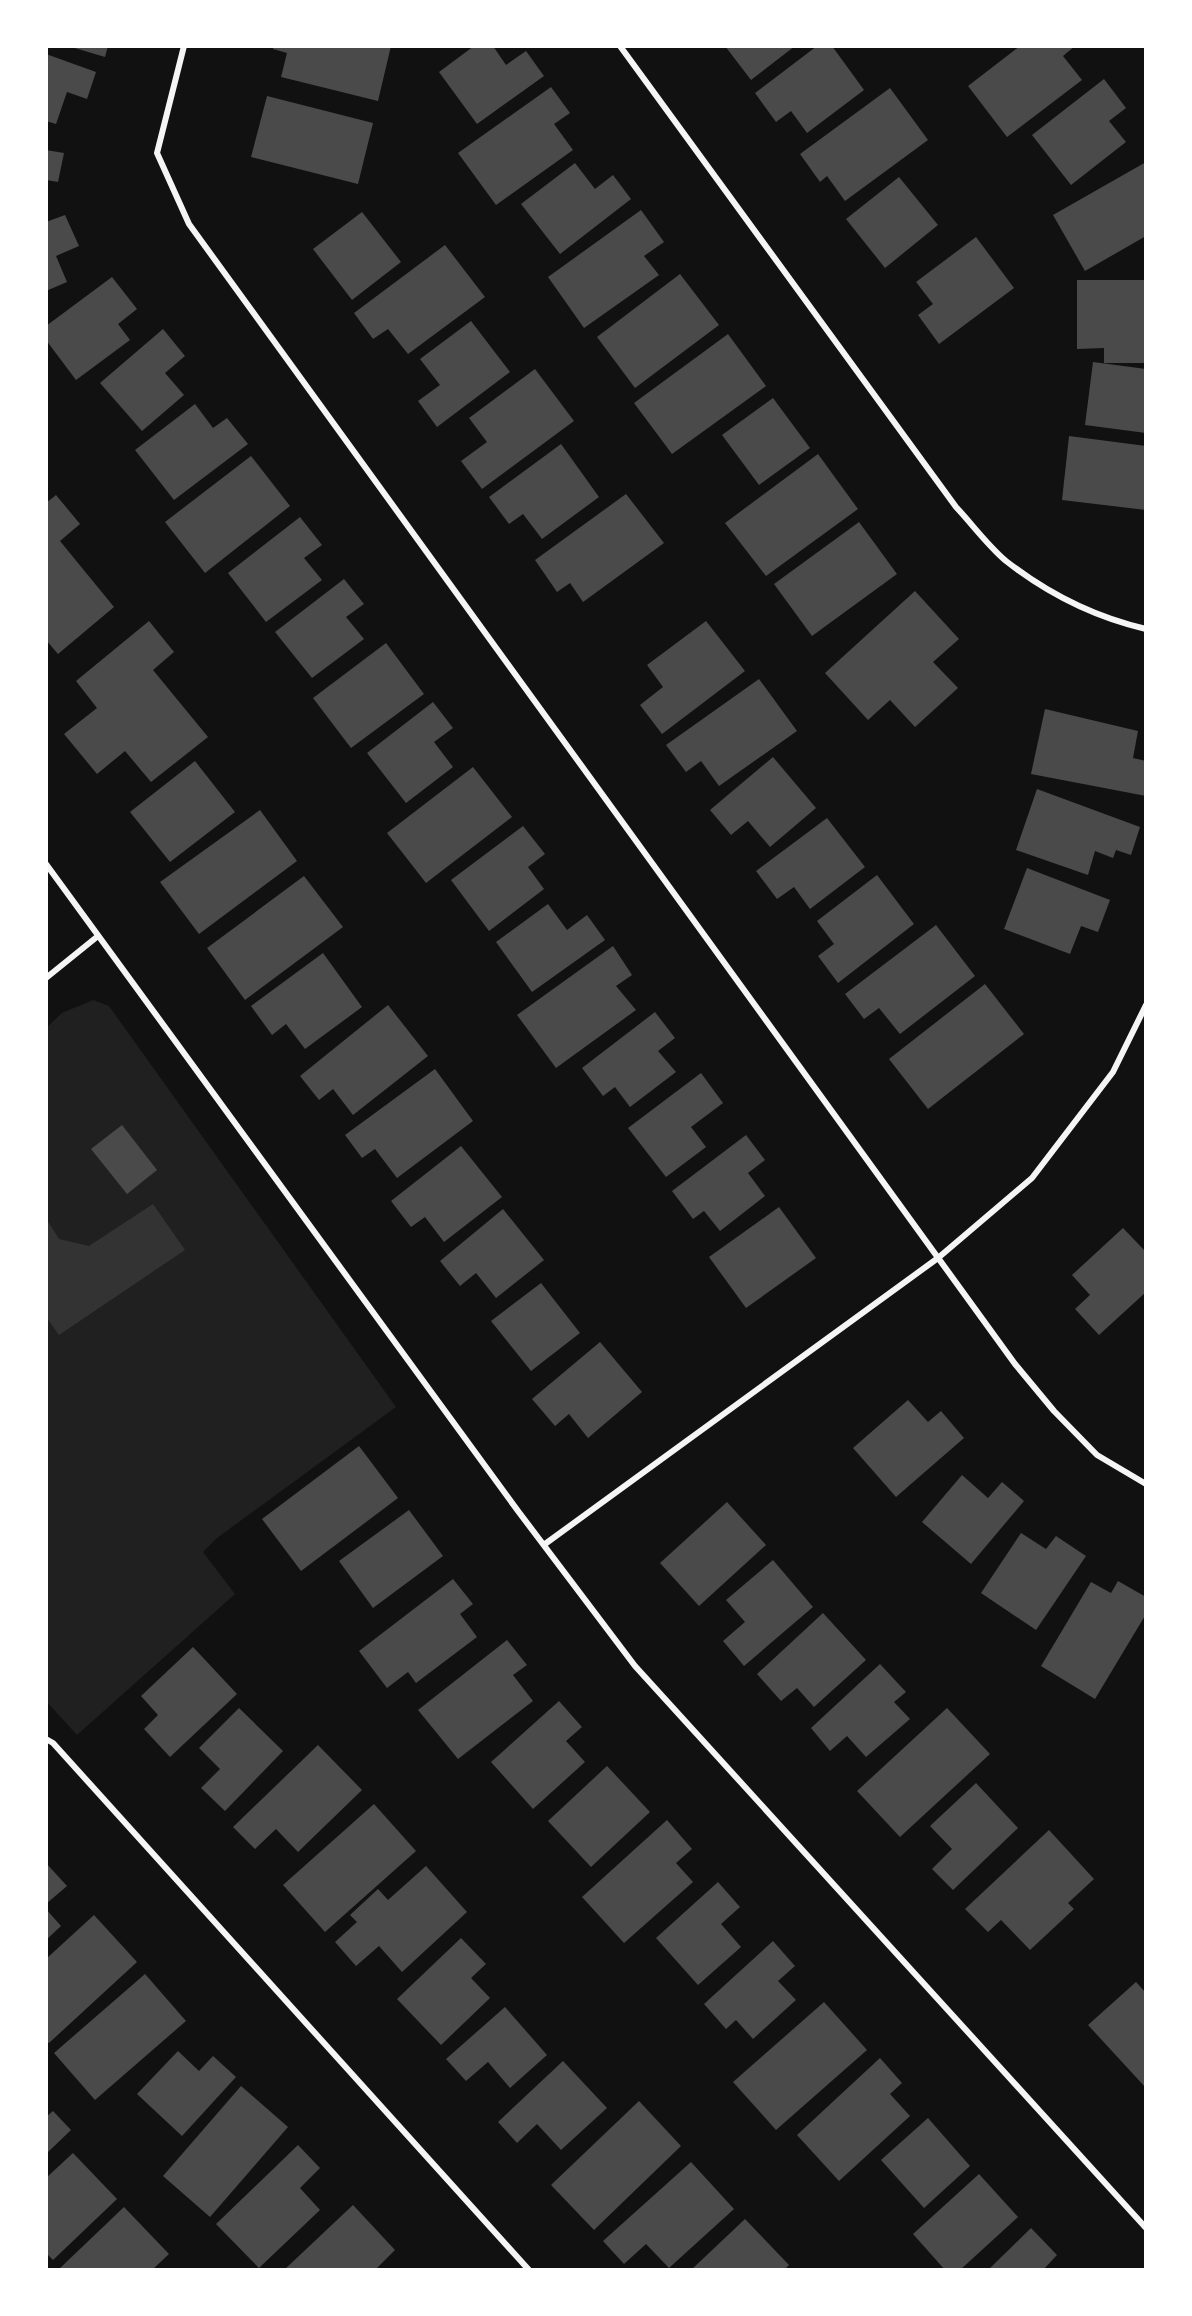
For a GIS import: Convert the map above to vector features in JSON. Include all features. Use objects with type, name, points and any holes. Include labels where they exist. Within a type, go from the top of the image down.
[{"type":"street","points":[[184,46],[157,153],[189,224],[1015,1364],[1054,1411],[1097,1455],[1146,1484]]},
{"type":"street","points":[[620,46],[956,507],[1005,560],[1059,597],[1120,623],[1146,629]]},
{"type":"street","points":[[46,864],[504,1492],[635,1666],[1145,2226]]},
{"type":"street","points":[[46,978],[98,936]]},
{"type":"street","points":[[545,1544],[938,1258],[1032,1178],[1113,1072],[1146,1005]]},
{"type":"street","points":[[46,1739],[53,1743],[529,2270]]},
{"type":"shaded area","points":[[93,1000],[109,1006],[396,1407],[217,1538],[203,1552],[235,1594],[77,1735],[46,1701],[46,1028],[62,1013]]},
{"type":"shaded area","points":[[153,1204],[185,1250],[59,1335],[47,1318],[47,1220],[59,1239],[89,1246]]},
{"type":"building","points":[[68,46],[108,46],[105,57]]},
{"type":"building","points":[[273,46],[391,46],[378,101],[281,77],[287,53],[273,49]]},
{"type":"building","points":[[474,46],[493,46],[506,65],[526,51],[544,76],[477,124],[439,72]]},
{"type":"building","points":[[725,46],[795,46],[751,80]]},
{"type":"building","points":[[817,46],[832,46],[864,90],[807,133],[791,111],[776,122],[755,93]]},
{"type":"building","points":[[1020,46],[1075,46],[1063,56],[1082,80],[1007,137],[968,86]]},
{"type":"building","points":[[46,54],[96,72],[87,99],[67,92],[56,124],[46,121]]},
{"type":"building","points":[[1104,79],[1126,108],[1109,121],[1126,142],[1071,185],[1032,135]]},
{"type":"building","points":[[551,87],[570,113],[554,124],[573,150],[496,205],[458,153]]},
{"type":"building","points":[[890,88],[928,140],[845,201],[827,176],[820,182],[800,154]]},
{"type":"building","points":[[267,96],[373,123],[358,184],[251,157]]},
{"type":"building","points":[[46,150],[64,153],[58,182],[46,180]]},
{"type":"building","points":[[1146,162],[1146,236],[1085,271],[1053,215]]},
{"type":"building","points":[[575,163],[595,189],[613,175],[631,199],[560,254],[521,204]]},
{"type":"building","points":[[899,177],[938,225],[885,268],[846,219]]},
{"type":"building","points":[[641,210],[664,242],[644,256],[659,275],[584,328],[548,277]]},
{"type":"building","points":[[362,212],[401,262],[352,300],[313,249]]},
{"type":"building","points":[[65,215],[79,246],[56,256],[67,282],[46,291],[46,222]]},
{"type":"building","points":[[976,237],[1014,288],[939,344],[918,315],[933,304],[916,282]]},
{"type":"building","points":[[445,245],[485,297],[408,354],[388,329],[373,339],[354,313]]},
{"type":"building","points":[[680,274],[719,325],[635,388],[597,337]]},
{"type":"building","points":[[112,277],[137,309],[118,324],[130,340],[76,380],[46,340],[46,326]]},
{"type":"building","points":[[1077,280],[1146,280],[1144,363],[1104,363],[1104,348],[1077,349]]},
{"type":"building","points":[[471,321],[510,372],[437,427],[418,401],[440,385],[420,359]]},
{"type":"building","points":[[163,329],[185,356],[165,373],[184,395],[142,431],[100,383]]},
{"type":"building","points":[[728,334],[766,386],[672,454],[634,403]]},
{"type":"building","points":[[1093,362],[1146,369],[1146,433],[1085,425]]},
{"type":"building","points":[[535,369],[574,421],[482,489],[461,461],[487,442],[469,418]]},
{"type":"building","points":[[773,398],[810,448],[759,485],[722,435]]},
{"type":"building","points":[[195,404],[213,428],[227,418],[248,444],[174,500],[135,450]]},
{"type":"building","points":[[1069,436],[1146,446],[1146,510],[1062,500]]},
{"type":"building","points":[[561,444],[599,497],[542,539],[523,514],[509,524],[489,497]]},
{"type":"building","points":[[818,454],[858,509],[766,576],[725,523]]},
{"type":"building","points":[[251,456],[290,506],[205,573],[165,522]]},
{"type":"building","points":[[626,494],[664,543],[583,602],[570,583],[557,592],[535,560]]},
{"type":"building","points":[[56,495],[80,524],[60,541],[114,607],[58,654],[46,640],[46,503]]},
{"type":"building","points":[[300,517],[322,545],[304,558],[322,580],[266,622],[228,573]]},
{"type":"building","points":[[859,522],[897,574],[812,636],[774,584]]},
{"type":"building","points":[[344,579],[364,604],[346,617],[364,639],[312,678],[275,632]]},
{"type":"building","points":[[915,591],[959,639],[933,662],[958,688],[915,727],[890,700],[868,720],[825,673]]},
{"type":"building","points":[[149,621],[174,652],[153,670],[208,737],[151,782],[125,751],[97,774],[64,734],[97,708],[76,681]]},
{"type":"building","points":[[706,621],[745,671],[662,734],[640,705],[663,687],[647,665]]},
{"type":"building","points":[[386,643],[424,694],[351,748],[313,698]]},
{"type":"building","points":[[759,679],[797,731],[719,786],[701,761],[686,772],[666,745]]},
{"type":"building","points":[[433,702],[453,728],[434,742],[453,767],[406,803],[367,753]]},
{"type":"building","points":[[1045,709],[1138,731],[1133,758],[1146,761],[1146,796],[1031,774]]},
{"type":"building","points":[[773,757],[816,808],[770,847],[748,821],[731,835],[710,810]]},
{"type":"building","points":[[195,761],[235,812],[170,862],[130,812]]},
{"type":"building","points":[[473,767],[512,817],[426,883],[387,833]]},
{"type":"building","points":[[1037,789],[1140,827],[1131,855],[1116,850],[1113,858],[1095,851],[1088,875],[1016,850]]},
{"type":"building","points":[[260,810],[297,861],[199,934],[160,882]]},
{"type":"building","points":[[827,818],[865,867],[810,909],[794,887],[777,899],[756,871]]},
{"type":"building","points":[[523,826],[545,854],[528,867],[544,889],[489,931],[451,880]]},
{"type":"building","points":[[1027,868],[1110,900],[1098,932],[1081,926],[1070,954],[1004,929]]},
{"type":"building","points":[[877,875],[914,924],[838,983],[818,956],[834,944],[817,921]]},
{"type":"building","points":[[304,876],[343,927],[245,1000],[207,948]]},
{"type":"building","points":[[548,904],[567,930],[587,915],[605,940],[532,992],[496,942]]},
{"type":"building","points":[[936,925],[975,976],[900,1034],[879,1008],[864,1019],[845,994]]},
{"type":"building","points":[[613,946],[632,975],[616,986],[636,1010],[556,1068],[517,1015]]},
{"type":"building","points":[[323,953],[362,1007],[305,1049],[286,1024],[272,1035],[251,1006]]},
{"type":"building","points":[[985,984],[1024,1034],[928,1109],[889,1059]]},
{"type":"building","points":[[388,1005],[428,1056],[353,1115],[333,1089],[319,1100],[300,1076]]},
{"type":"building","points":[[655,1012],[675,1038],[658,1051],[676,1072],[630,1107],[615,1087],[603,1096],[582,1068]]},
{"type":"building","points":[[435,1069],[473,1121],[397,1178],[375,1149],[362,1158],[345,1135]]},
{"type":"building","points":[[701,1073],[723,1103],[691,1127],[706,1147],[666,1177],[628,1128]]},
{"type":"building","points":[[122,1125],[157,1170],[127,1194],[91,1149]]},
{"type":"building","points":[[746,1135],[765,1160],[748,1173],[765,1196],[720,1231],[704,1211],[693,1219],[672,1191]]},
{"type":"building","points":[[461,1146],[502,1197],[444,1242],[425,1217],[411,1227],[391,1201]]},
{"type":"building","points":[[779,1207],[816,1258],[746,1308],[709,1257]]},
{"type":"building","points":[[503,1209],[544,1260],[496,1298],[476,1273],[460,1286],[440,1261]]},
{"type":"building","points":[[1123,1228],[1146,1252],[1146,1292],[1099,1335],[1075,1309],[1090,1295],[1072,1275]]},
{"type":"building","points":[[541,1283],[580,1333],[531,1371],[491,1321]]},
{"type":"building","points":[[600,1342],[642,1392],[588,1438],[569,1414],[555,1426],[532,1399]]},
{"type":"building","points":[[908,1400],[928,1422],[941,1411],[964,1438],[896,1497],[853,1448]]},
{"type":"building","points":[[359,1446],[398,1498],[301,1571],[262,1519]]},
{"type":"building","points":[[962,1475],[988,1498],[1002,1482],[1024,1501],[971,1564],[922,1522]]},
{"type":"building","points":[[727,1502],[766,1545],[699,1606],[660,1563]]},
{"type":"building","points":[[409,1510],[443,1556],[373,1608],[339,1561]]},
{"type":"building","points":[[1021,1533],[1046,1549],[1056,1536],[1086,1556],[1036,1630],[981,1593]]},
{"type":"building","points":[[773,1560],[813,1607],[744,1666],[723,1641],[745,1622],[726,1600]]},
{"type":"building","points":[[453,1579],[473,1604],[460,1614],[477,1637],[416,1683],[408,1672],[387,1688],[359,1651]]},
{"type":"building","points":[[1118,1581],[1146,1597],[1146,1614],[1095,1699],[1041,1666],[1091,1582],[1111,1593]]},
{"type":"building","points":[[823,1613],[866,1660],[814,1707],[797,1688],[781,1701],[757,1674]]},
{"type":"building","points":[[507,1640],[527,1665],[513,1675],[533,1701],[458,1759],[418,1710]]},
{"type":"building","points":[[193,1647],[237,1694],[170,1757],[144,1729],[158,1715],[141,1696]]},
{"type":"building","points":[[880,1664],[906,1692],[894,1702],[910,1719],[866,1757],[847,1736],[830,1751],[811,1728]]},
{"type":"building","points":[[559,1701],[582,1727],[566,1741],[585,1762],[533,1809],[491,1762]]},
{"type":"building","points":[[239,1708],[283,1751],[225,1811],[201,1788],[220,1769],[199,1748]]},
{"type":"building","points":[[947,1708],[990,1754],[900,1837],[857,1791]]},
{"type":"building","points":[[318,1745],[362,1790],[298,1852],[276,1829],[255,1849],[233,1827]]},
{"type":"building","points":[[607,1766],[650,1812],[591,1867],[548,1821]]},
{"type":"building","points":[[976,1783],[1018,1828],[953,1890],[932,1869],[952,1849],[930,1826]]},
{"type":"building","points":[[374,1804],[416,1851],[325,1932],[283,1885]]},
{"type":"building","points":[[667,1820],[692,1849],[676,1863],[693,1882],[624,1943],[582,1897]]},
{"type":"building","points":[[1049,1830],[1094,1879],[1068,1903],[1074,1909],[1030,1950],[1001,1920],[988,1932],[965,1909]]},
{"type":"building","points":[[46,1863],[67,1886],[46,1904]]},
{"type":"building","points":[[426,1866],[467,1912],[402,1972],[379,1946],[356,1966],[335,1942],[357,1922],[350,1915],[378,1889],[388,1900]]},
{"type":"building","points":[[718,1882],[740,1907],[721,1924],[741,1947],[698,1985],[656,1938]]},
{"type":"building","points":[[46,1909],[61,1926],[46,1940]]},
{"type":"building","points":[[94,1915],[137,1962],[49,2043],[46,2041],[46,1959]]},
{"type":"building","points":[[461,1938],[486,1964],[471,1978],[490,1998],[441,2045],[397,1999]]},
{"type":"building","points":[[773,1941],[795,1966],[778,1981],[796,2000],[753,2039],[736,2020],[726,2029],[704,2004]]},
{"type":"building","points":[[145,1974],[186,2021],[95,2100],[54,2053]]},
{"type":"building","points":[[1136,1982],[1146,1993],[1146,2088],[1088,2025]]},
{"type":"building","points":[[824,2002],[867,2050],[776,2130],[733,2082]]},
{"type":"building","points":[[505,2007],[547,2055],[510,2088],[488,2062],[466,2081],[446,2059]]},
{"type":"building","points":[[178,2051],[199,2071],[213,2056],[236,2077],[182,2136],[137,2094]]},
{"type":"building","points":[[880,2058],[902,2083],[890,2094],[910,2116],[839,2181],[797,2135]]},
{"type":"building","points":[[563,2061],[607,2108],[561,2150],[537,2124],[517,2143],[498,2122]]},
{"type":"building","points":[[241,2086],[288,2127],[210,2217],[163,2176]]},
{"type":"building","points":[[639,2101],[681,2146],[594,2230],[551,2185]]},
{"type":"building","points":[[53,2111],[71,2130],[46,2154],[46,2117]]},
{"type":"building","points":[[928,2118],[970,2166],[924,2208],[881,2160]]},
{"type":"building","points":[[298,2145],[320,2168],[300,2188],[320,2210],[259,2268],[216,2224]]},
{"type":"building","points":[[73,2153],[117,2199],[53,2260],[46,2253],[46,2178]]},
{"type":"building","points":[[691,2162],[734,2209],[669,2268],[646,2244],[624,2264],[603,2241]]},
{"type":"building","points":[[979,2174],[1018,2217],[960,2270],[945,2270],[913,2234]]},
{"type":"building","points":[[353,2205],[395,2250],[375,2270],[284,2270]]},
{"type":"building","points":[[124,2207],[169,2254],[152,2270],[58,2270]]},
{"type":"building","points":[[745,2219],[789,2265],[784,2270],[691,2270]]},
{"type":"building","points":[[1031,2228],[1057,2255],[1043,2270],[988,2270]]}]
